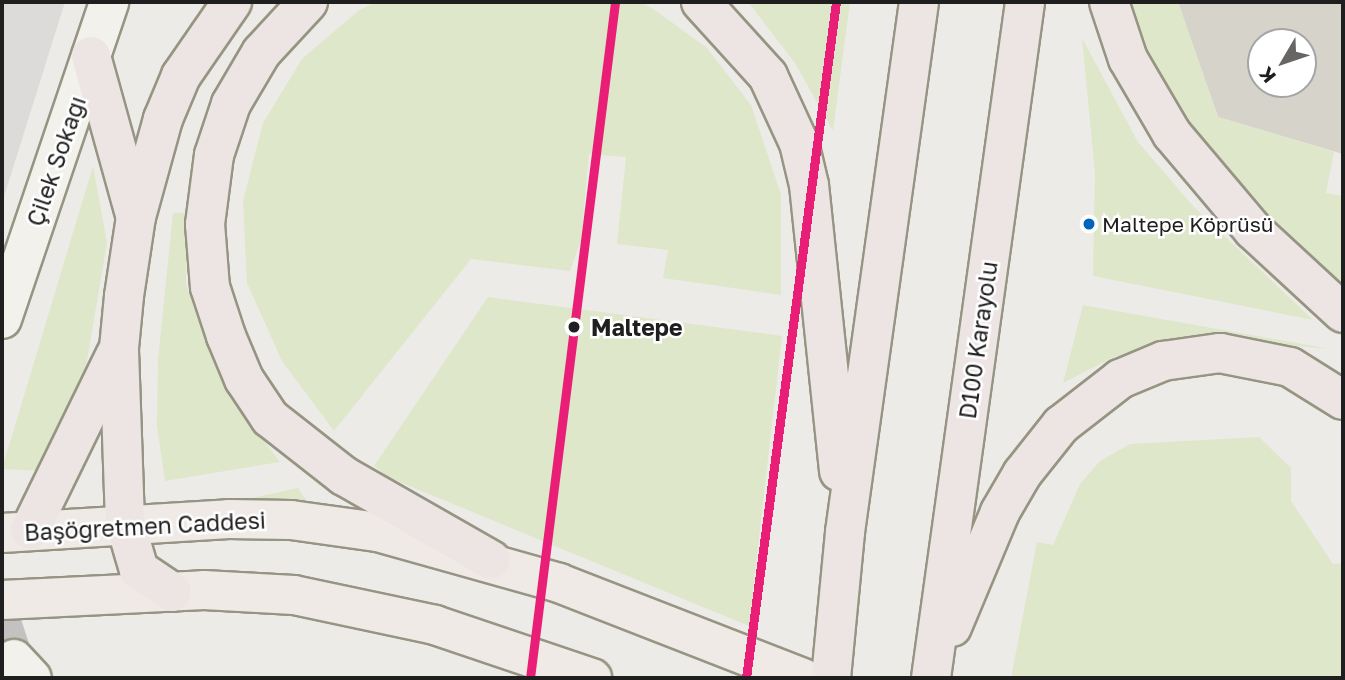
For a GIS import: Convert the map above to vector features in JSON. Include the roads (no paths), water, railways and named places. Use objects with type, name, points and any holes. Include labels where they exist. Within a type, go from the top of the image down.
[{"type":"highway","points":[[172,592],[139,570],[125,522],[119,348],[136,217],[148,164],[181,76],[232,2]]},
{"type":"highway","points":[[308,2],[261,53],[230,104],[214,155],[205,224],[210,287],[222,324],[244,379],[270,418],[344,476],[491,560]]},
{"type":"highway","points":[[701,2],[768,76],[799,144],[809,185],[845,532]]},
{"type":"highway","points":[[831,678],[845,532],[919,2]]},
{"type":"highway","name":"D100 Karayolu","points":[[931,678],[1025,2]]},
{"type":"highway","points":[[1110,2],[1128,59],[1172,134],[1253,230],[1343,313]]},
{"type":"highway","points":[[91,57],[136,217]]},
{"type":"highway","points":[[16,531],[119,348]]},
{"type":"highway","points":[[931,678],[1000,512],[1022,474],[1061,425],[1120,379],[1163,361],[1220,353],[1290,367],[1343,400]]},
{"type":"main road","name":"Çilek Sokağı","points":[[2,320],[109,2]]},
{"type":"main road","name":"Başöğretmen Caddesi","points":[[16,531],[125,522],[229,519],[335,524],[491,560],[652,617],[803,678]]},
{"type":"main road","points":[[2,600],[247,590],[344,603],[435,625],[592,678]]},
{"type":"tunnel","points":[[2,622],[14,659]]},
{"type":"place","name":"Maltepe Köprüsü","points":[[1089,224]]},
{"type":"place","name":"Maltepe","points":[[574,327]]}]
